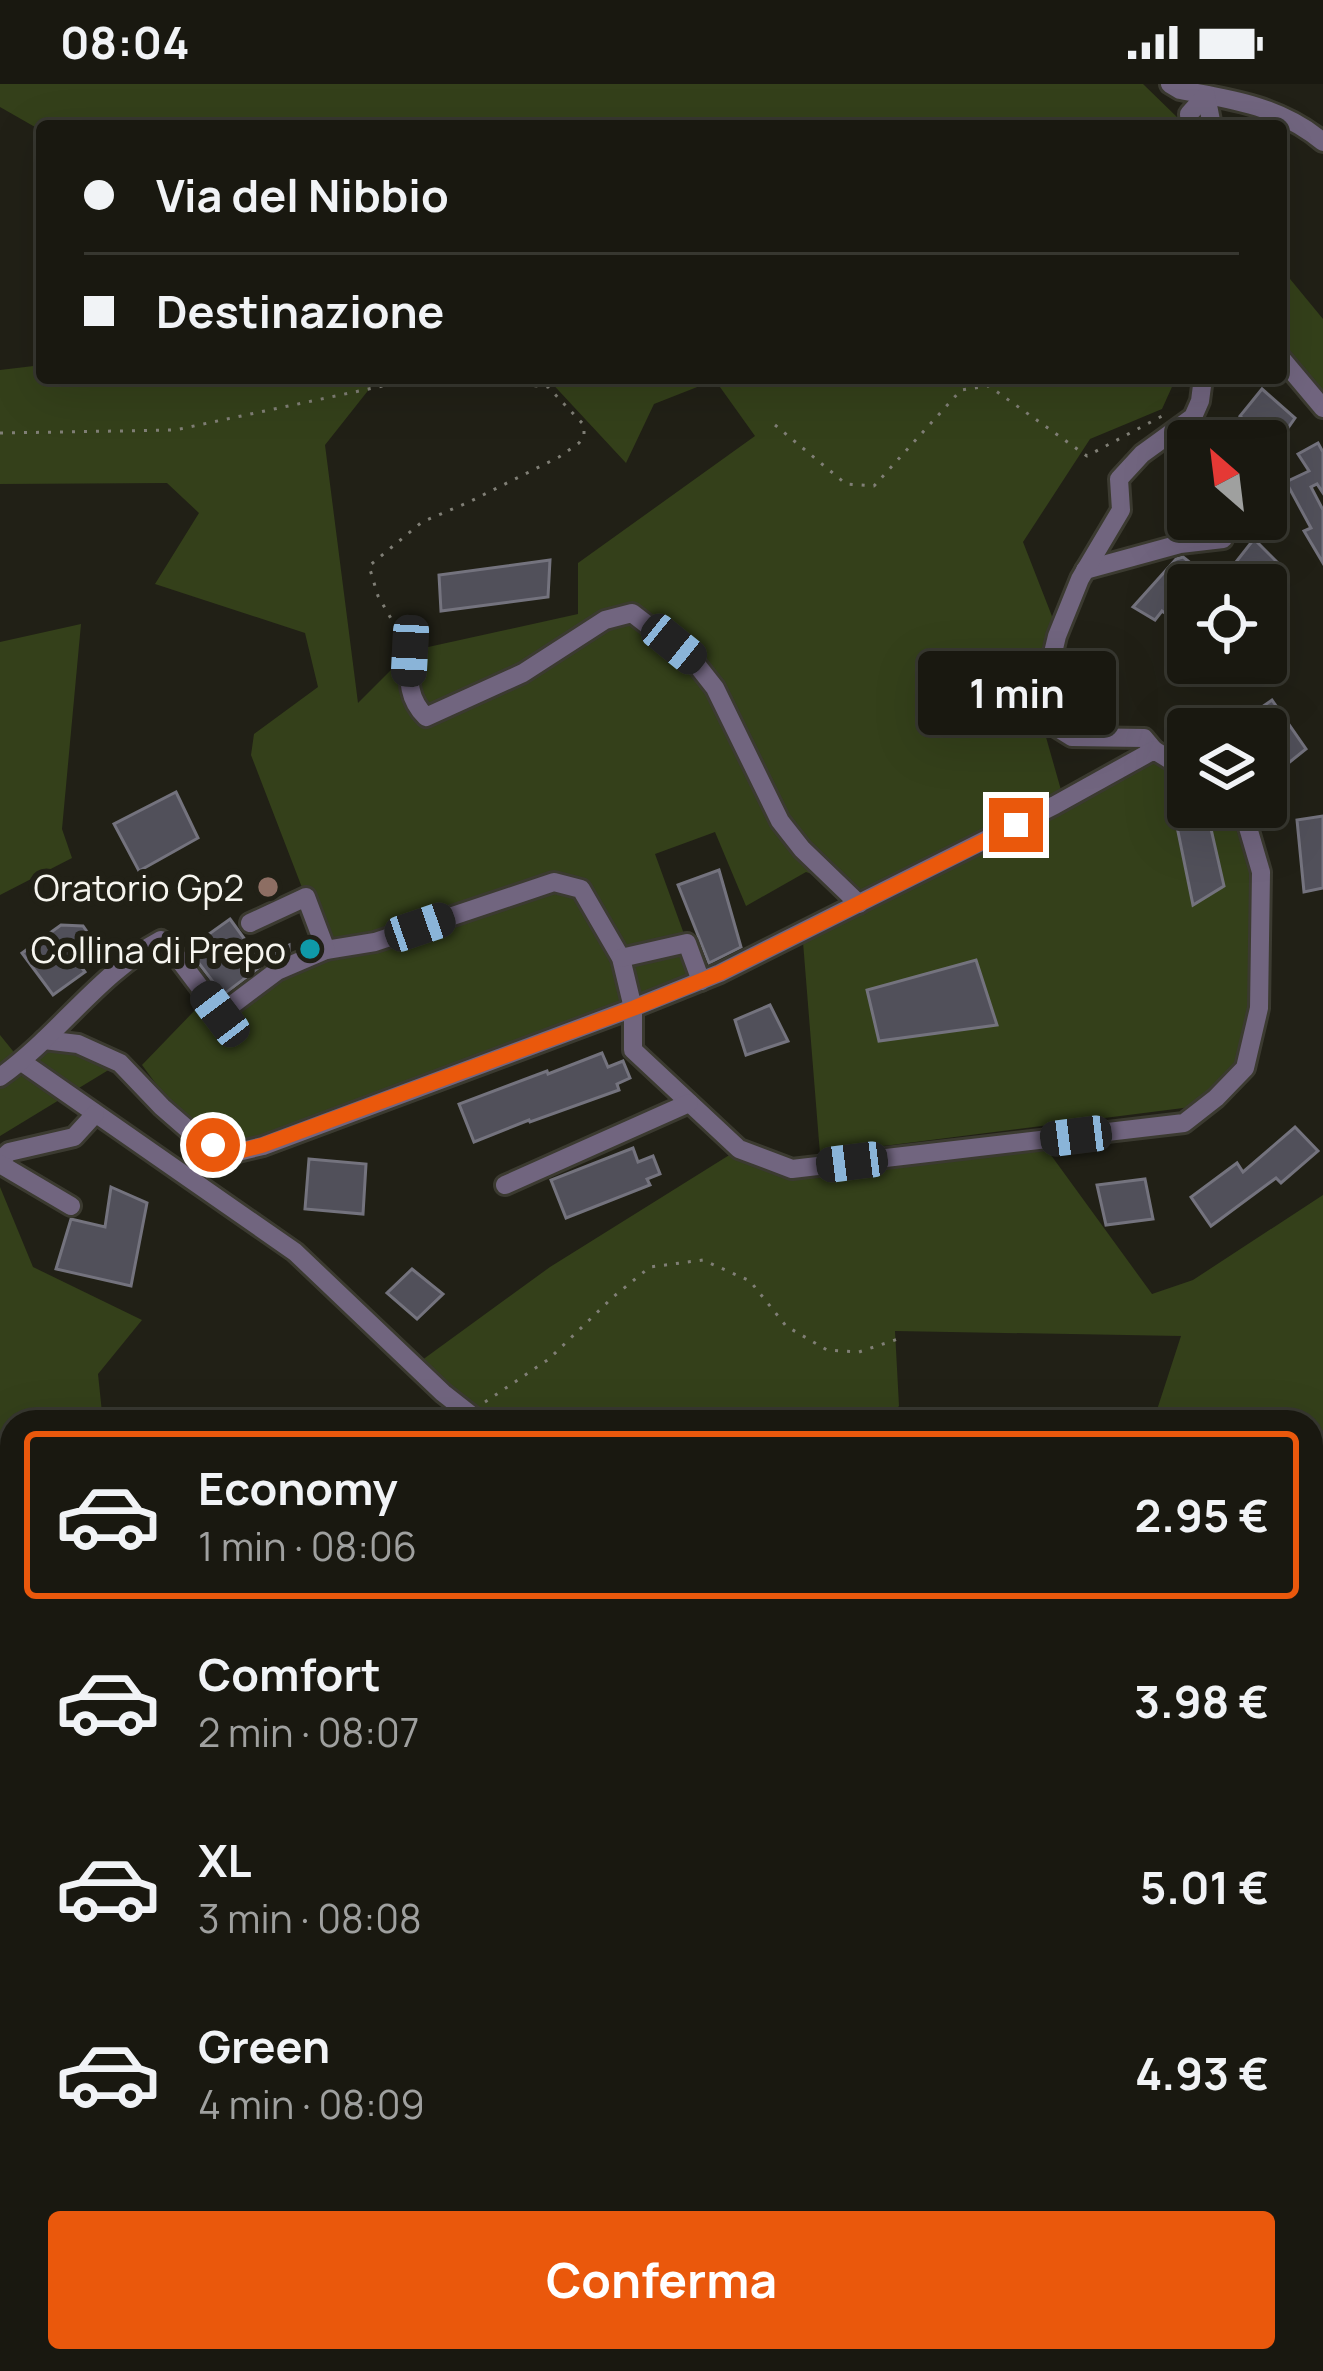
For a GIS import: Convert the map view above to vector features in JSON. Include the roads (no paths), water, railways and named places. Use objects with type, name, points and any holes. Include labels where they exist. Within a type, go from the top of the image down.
[{"type":"street","points":[[1170,84],[1263,106],[1323,142]]},
{"type":"street","points":[[1190,120],[1189,114],[1206,94]]},
{"type":"street","points":[[1206,94],[1211,120]]},
{"type":"street","points":[[1287,365],[1323,407]]},
{"type":"street","points":[[1167,758],[1144,739],[1072,737],[1056,728],[1046,682],[1057,636],[1085,570],[1121,510],[1119,479],[1142,454],[1192,417],[1202,384]]},
{"type":"street","points":[[1085,570],[1180,544],[1214,540]]},
{"type":"street","points":[[410,651],[408,686],[414,705],[426,717],[523,673],[605,620],[632,614],[693,660],[715,688],[780,821],[859,904]]},
{"type":"street","points":[[44,1040],[78,1044],[120,1064],[193,1134],[229,1154],[701,981],[1035,815],[1154,750]]},
{"type":"street","points":[[0,1077],[120,970],[161,940],[220,1014],[277,970],[326,950],[375,942],[554,882],[580,890],[621,958],[634,1008],[633,1050],[739,1149],[792,1169],[1184,1123],[1245,1068],[1259,1008],[1262,872],[1248,828]]},
{"type":"street","points":[[250,922],[306,897],[326,950]]},
{"type":"street","points":[[621,958],[687,943],[701,981]]},
{"type":"street","points":[[22,1062],[295,1252],[465,1410]]},
{"type":"street","points":[[505,1185],[689,1103]]},
{"type":"street","points":[[71,1206],[0,1162],[9,1151],[74,1137],[95,1114]]},
{"type":"place","name":"Oratorio Gp2","points":[[268,887]]},
{"type":"place","name":"Collina di Prepo","points":[[310,949]]}]
